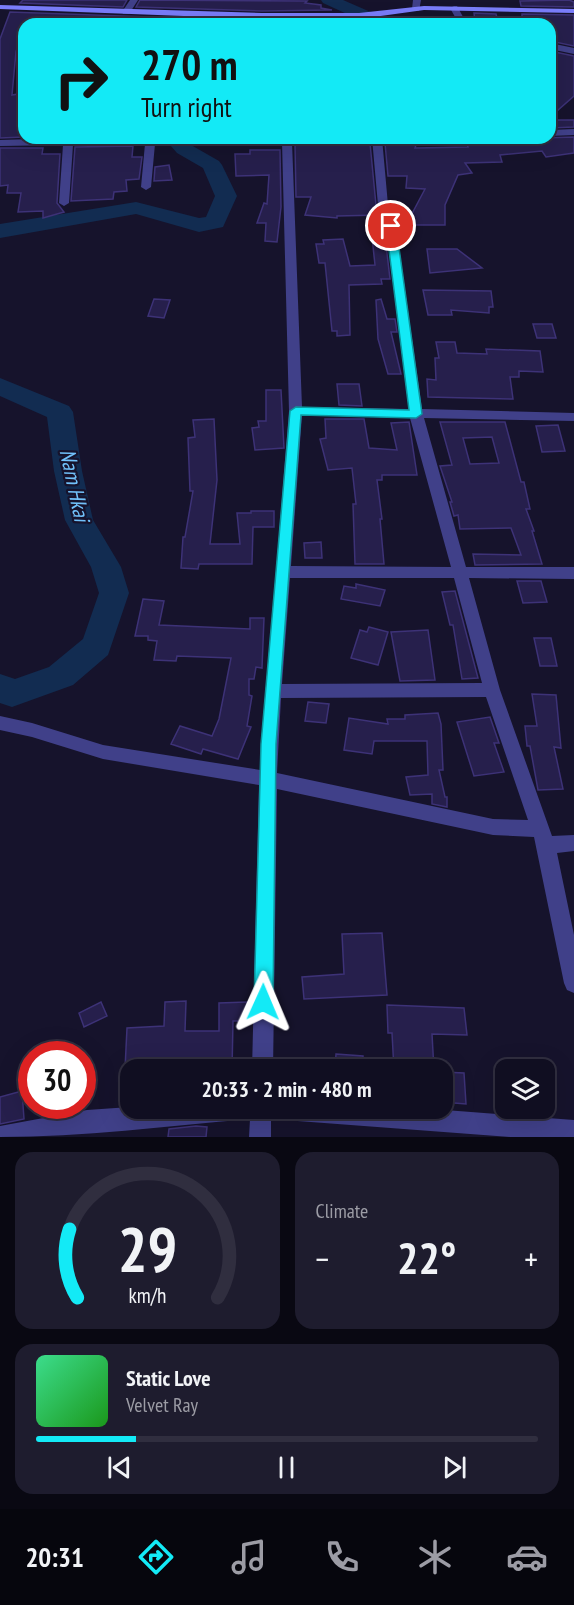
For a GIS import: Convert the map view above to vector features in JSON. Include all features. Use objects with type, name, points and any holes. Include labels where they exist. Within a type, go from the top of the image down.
[{"type":"main road","points":[[0,7],[262,16],[359,16],[417,4],[454,8],[574,11]]},
{"type":"street","points":[[126,12],[134,0]]},
{"type":"street","points":[[454,8],[460,18]]},
{"type":"street","points":[[556,47],[574,51]]},
{"type":"street","points":[[556,133],[574,132]]},
{"type":"street","points":[[0,142],[18,141]]},
{"type":"street","points":[[64,203],[68,144]]},
{"type":"street","points":[[146,187],[150,144]]},
{"type":"street","points":[[262,1059],[268,779],[296,411],[287,144]]},
{"type":"street","points":[[378,144],[383,205],[391,226],[416,414],[492,690],[543,837],[574,983]]},
{"type":"street","points":[[296,411],[574,417]]},
{"type":"street","points":[[282,572],[574,573]]},
{"type":"street","points":[[273,692],[492,690]]},
{"type":"street","points":[[0,723],[32,730],[104,752],[268,779],[574,843]]},
{"type":"street","points":[[0,1137],[87,1121],[120,1118]]},
{"type":"street","points":[[260,1137],[261,1119]]},
{"type":"street","points":[[415,1119],[574,1131]]},
{"type":"building","points":[[23,0],[127,0],[123,7],[20,3]]},
{"type":"building","points":[[140,0],[307,1],[305,3],[321,5],[321,8],[332,10],[262,11],[136,7]]},
{"type":"building","points":[[569,0],[574,2],[574,7],[521,6],[520,1]]},
{"type":"building","points":[[10,12],[178,18],[18,18],[18,45],[12,95],[18,94],[18,137],[0,138],[0,39]]},
{"type":"building","points":[[474,13],[496,14],[497,18],[475,18]]},
{"type":"building","points":[[522,14],[574,15],[574,46],[556,42],[556,18],[522,18]]},
{"type":"building","points":[[556,52],[574,56],[574,96],[556,112]]},
{"type":"building","points":[[556,120],[574,120],[574,127],[556,128]]},
{"type":"building","points":[[574,137],[574,153],[546,157],[542,151],[500,155],[502,162],[465,163],[472,173],[458,175],[445,205],[445,225],[406,225],[425,189],[406,188],[407,176],[388,176],[385,144],[416,144],[415,148],[468,147],[467,144],[556,144],[556,138]]},
{"type":"building","points":[[295,144],[370,144],[376,205],[380,215],[337,216],[337,218],[305,215],[311,197],[296,197]]},
{"type":"building","points":[[133,146],[132,157],[142,157],[139,179],[126,180],[127,191],[114,192],[113,199],[71,201],[75,147]]},
{"type":"building","points":[[0,148],[43,148],[42,154],[60,154],[57,203],[64,212],[43,218],[43,211],[18,212],[21,193],[7,193],[8,185],[0,186]]},
{"type":"building","points":[[250,150],[280,150],[281,207],[277,242],[265,241],[266,223],[257,223],[264,203],[267,204],[269,175],[236,176],[235,154],[250,154]]},
{"type":"building","points":[[169,165],[172,180],[154,181],[155,167]]},
{"type":"building","points":[[385,236],[390,279],[381,279],[382,284],[349,285],[350,335],[337,336],[337,331],[332,331],[325,263],[319,263],[316,244],[324,244],[323,240],[343,239],[350,266],[375,265],[372,237]]},
{"type":"building","points":[[427,249],[457,249],[482,268],[430,273]]},
{"type":"building","points":[[423,290],[491,291],[493,307],[489,307],[489,313],[451,310],[452,315],[428,315]]},
{"type":"building","points":[[154,299],[170,300],[164,318],[148,316]]},
{"type":"building","points":[[381,299],[387,319],[395,319],[397,332],[391,332],[401,374],[388,374],[378,339],[376,300]]},
{"type":"building","points":[[533,324],[552,324],[556,338],[537,338]]},
{"type":"building","points":[[436,342],[455,342],[457,353],[487,354],[486,349],[540,351],[543,372],[519,371],[519,377],[510,377],[513,399],[428,397],[427,379],[436,380],[435,358],[439,358]]},
{"type":"building","points":[[337,384],[359,384],[362,406],[339,405]]},
{"type":"building","points":[[266,390],[281,390],[284,448],[255,450],[252,428],[259,427],[258,421],[266,421]]},
{"type":"building","points":[[214,419],[217,480],[210,544],[240,544],[237,513],[274,511],[274,527],[253,527],[252,564],[199,564],[198,569],[181,568],[183,537],[185,537],[193,491],[190,491],[188,438],[195,437],[193,420]]},
{"type":"building","points":[[325,419],[364,419],[369,448],[397,450],[391,423],[409,422],[417,475],[382,475],[382,480],[377,480],[384,564],[355,564],[353,504],[356,504],[352,468],[328,470],[320,439],[326,438]]},
{"type":"building","points":[[440,422],[505,422],[521,482],[524,482],[530,509],[526,509],[542,564],[475,565],[473,554],[521,555],[511,528],[460,529],[458,515],[454,516],[450,502],[452,502],[440,466],[452,465]],"holes":[[[492,437],[499,463],[470,464],[463,438]]]},
{"type":"building","points":[[558,425],[565,451],[542,452],[536,426]]},
{"type":"building","points":[[321,542],[322,558],[305,558],[304,543]]},
{"type":"building","points":[[517,581],[541,581],[547,602],[523,603]]},
{"type":"building","points":[[356,584],[385,590],[380,606],[341,599],[344,586],[356,588]]},
{"type":"building","points":[[455,591],[478,678],[462,679],[453,625],[450,625],[442,592]]},
{"type":"building","points":[[143,599],[164,601],[159,625],[250,629],[250,618],[264,618],[262,668],[256,667],[254,679],[249,679],[249,695],[252,696],[247,726],[251,727],[238,759],[203,749],[201,754],[171,744],[180,726],[212,736],[219,719],[231,658],[177,656],[176,661],[154,660],[157,641],[148,640],[148,636],[135,636]]},
{"type":"building","points":[[369,627],[388,632],[378,665],[351,658],[360,630],[367,632]]},
{"type":"building","points":[[428,630],[435,680],[400,681],[391,632]]},
{"type":"building","points":[[534,638],[551,638],[557,666],[540,666]]},
{"type":"building","points":[[532,694],[556,695],[561,748],[554,747],[563,789],[538,790],[530,746],[527,746],[525,726],[537,726]]},
{"type":"building","points":[[308,702],[329,704],[326,723],[305,721]]},
{"type":"building","points":[[438,713],[441,724],[443,770],[439,770],[445,797],[447,797],[447,807],[432,804],[432,794],[410,795],[406,777],[428,775],[427,741],[374,741],[372,754],[344,750],[349,718],[388,724],[387,719],[405,719],[405,715]]},
{"type":"building","points":[[490,717],[499,743],[494,743],[504,772],[474,776],[457,722]]},
{"type":"building","points":[[382,933],[387,995],[304,999],[302,977],[344,974],[342,934]]},
{"type":"building","points":[[186,1001],[185,1031],[219,1031],[219,1003],[247,1002],[247,1021],[233,1021],[232,1059],[125,1059],[127,1028],[164,1026],[165,1002]]},
{"type":"building","points":[[101,1002],[107,1016],[84,1027],[79,1013]]},
{"type":"building","points":[[387,1005],[464,1008],[467,1035],[432,1034],[433,1059],[393,1059],[392,1033],[388,1033]]},
{"type":"building","points":[[336,1054],[363,1056],[363,1059],[336,1059]]},
{"type":"building","points":[[453,1072],[464,1073],[466,1104],[453,1103]]},
{"type":"building","points":[[18,1092],[18,1119],[24,1119],[0,1124],[0,1097]]},
{"type":"building","points":[[207,1127],[206,1137],[168,1137],[169,1129]]},
{"type":"waterway","name":"Nam Hkai","points":[[329,0],[370,18]]},
{"type":"waterway","name":"Nam Hkai","points":[[0,231],[136,208],[199,225],[215,222],[226,196],[212,165],[179,144]]},
{"type":"waterway","name":"Nam Hkai","points":[[0,386],[60,412],[68,471],[79,520],[106,567],[114,593],[97,646],[61,676],[12,694],[0,687]]},
{"type":"route","points":[[263,1002],[268,744],[296,411],[416,414],[391,226]]}]
